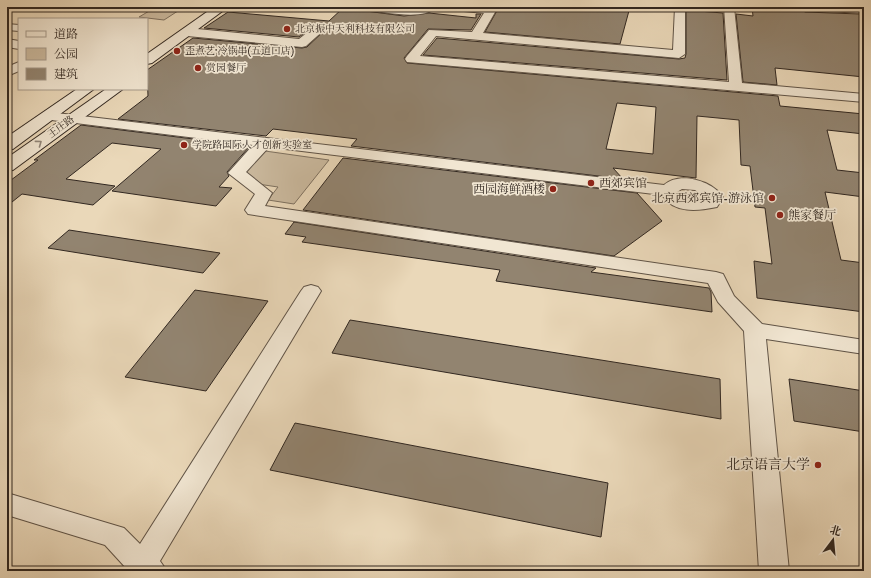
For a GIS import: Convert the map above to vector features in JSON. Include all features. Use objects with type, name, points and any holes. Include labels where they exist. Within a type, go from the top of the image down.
[{"type":"main road","points":[[148,45],[205,7]]},
{"type":"main road","points":[[148,59],[222,7]]},
{"type":"main road","name":"王庄路","points":[[7,144],[86,90]]},
{"type":"main road","name":"王庄路","points":[[7,166],[71,119],[114,90]]},
{"type":"street","points":[[368,7],[416,11],[426,10],[430,7]]},
{"type":"street","points":[[454,7],[492,9],[475,36]]},
{"type":"street","points":[[680,7],[679,54],[433,32],[412,59],[864,98]]},
{"type":"street","points":[[729,7],[736,86]]},
{"type":"street","points":[[805,7],[864,10]]},
{"type":"street","points":[[7,27],[18,28]]},
{"type":"street","points":[[187,32],[302,43],[320,27]]},
{"type":"street","points":[[7,44],[18,45]]},
{"type":"street","points":[[7,64],[18,65]]},
{"type":"street","points":[[7,72],[18,66]]},
{"type":"street","points":[[48,116],[668,191]]},
{"type":"street","points":[[265,142],[236,173],[264,193],[254,210],[716,278],[725,298],[755,330],[864,347]]},
{"type":"street","points":[[7,504],[114,536],[144,569],[311,291]]},
{"type":"street","points":[[755,330],[774,571]]},
{"type":"green space","points":[[156,7],[184,7],[164,20],[139,17]]},
{"type":"green space","points":[[265,151],[329,160],[294,204],[268,200],[278,187],[251,183],[244,174]]},
{"type":"building","points":[[499,7],[630,7],[620,44],[485,32]]},
{"type":"building","points":[[752,7],[792,7],[799,8],[805,12],[860,14],[864,24],[864,77],[775,68],[777,85],[743,82],[736,14],[753,16]]},
{"type":"building","points":[[343,8],[404,16],[429,13],[476,18],[476,14],[481,14],[471,30],[428,29],[404,58],[407,63],[778,96],[780,106],[864,114],[864,134],[827,130],[837,170],[864,173],[864,197],[825,192],[841,260],[864,263],[864,312],[757,298],[754,261],[772,264],[765,208],[755,207],[750,166],[741,165],[739,120],[697,116],[696,178],[613,168],[623,179],[351,146],[357,139],[273,129],[266,136],[118,119],[148,96],[148,69],[193,38],[302,48],[307,47],[328,27],[322,23],[317,24],[299,37],[204,28],[228,12],[329,21]],"holes":[[[617,103],[656,107],[653,154],[606,149]]]},
{"type":"building","points":[[686,10],[723,13],[727,80],[423,55],[437,38],[679,59],[685,58]]},
{"type":"building","points":[[81,125],[250,146],[227,172],[229,176],[219,187],[232,188],[216,206],[112,191],[161,149],[112,143],[66,179],[115,186],[93,205],[22,194],[7,206],[7,183],[38,160],[34,160]]},
{"type":"building","points":[[343,158],[637,193],[662,221],[614,256],[303,210]]},
{"type":"building","points":[[294,222],[596,268],[591,272],[709,288],[711,292],[712,312],[496,281],[500,270],[302,242],[306,237],[285,234]]},
{"type":"building","points":[[69,230],[220,253],[203,273],[48,248]]},
{"type":"building","points":[[195,290],[268,301],[206,391],[125,377]]},
{"type":"building","points":[[350,320],[720,379],[721,419],[332,353]]},
{"type":"building","points":[[789,379],[864,391],[864,432],[794,421]]},
{"type":"building","points":[[295,423],[608,483],[601,537],[270,470]]},
{"type":"place","name":"北京振中天利科技有限公司","points":[[287,29]]},
{"type":"place","name":"歪煮艺·冷锅串(五道口店)","points":[[177,51]]},
{"type":"place","name":"赏园餐厅","points":[[198,68]]},
{"type":"place","name":"学院路国际人才创新实验室","points":[[184,145]]},
{"type":"place","name":"西郊宾馆","points":[[591,183]]},
{"type":"place","name":"西园海鲜酒楼","points":[[553,189]]},
{"type":"place","name":"北京西郊宾馆-游泳馆","points":[[772,198]]},
{"type":"place","name":"熊家餐厅","points":[[780,215]]},
{"type":"place","name":"北京语言大学","points":[[818,465]]}]
